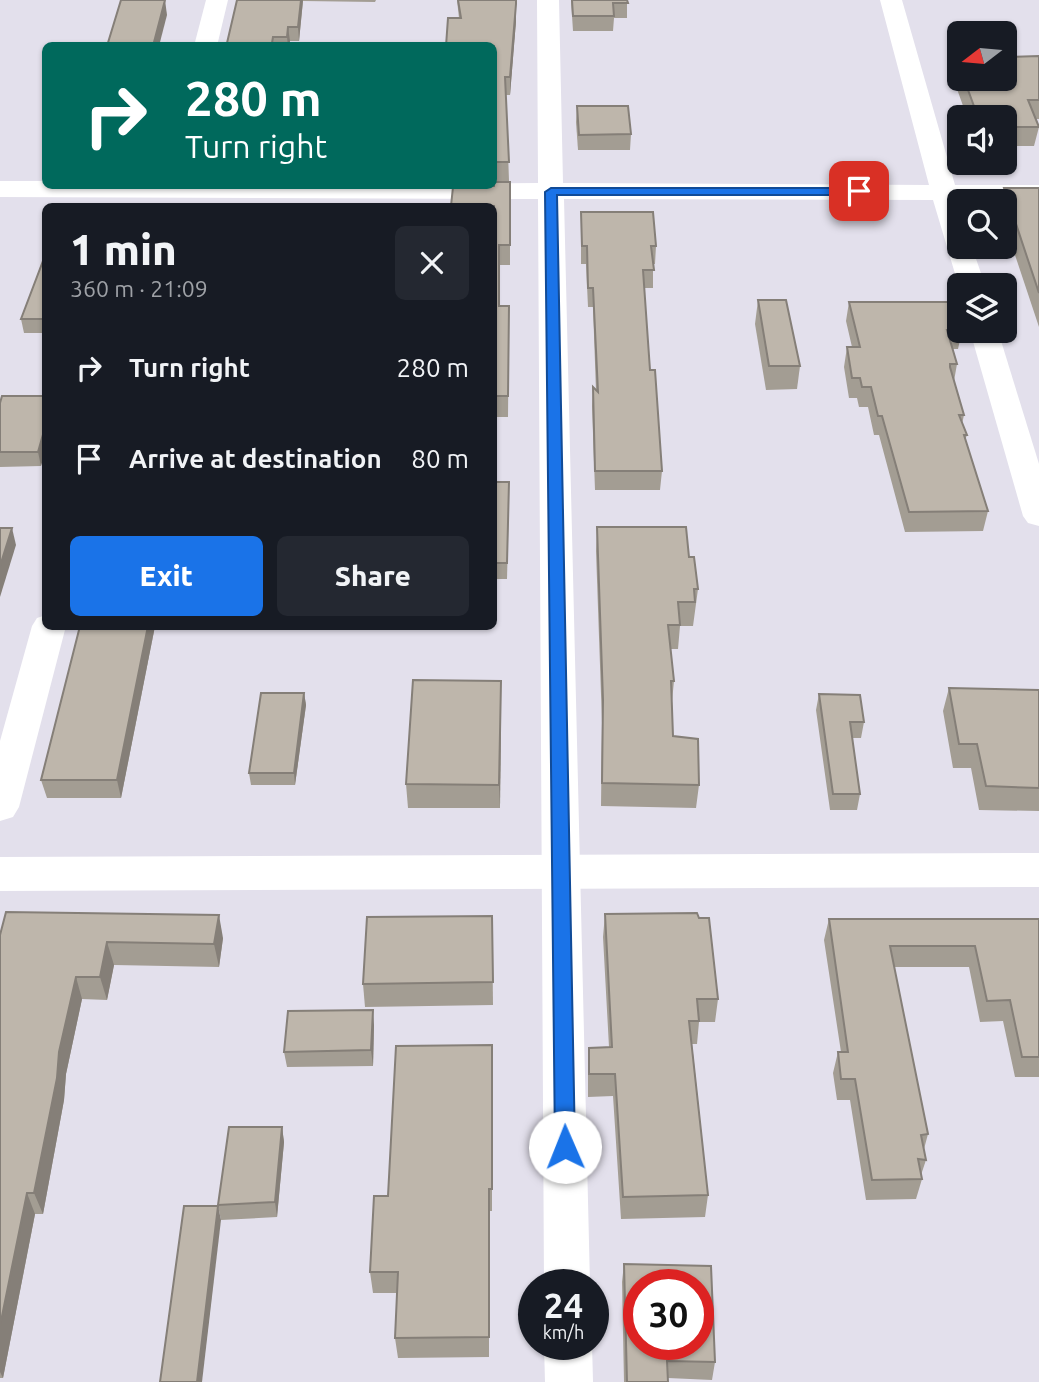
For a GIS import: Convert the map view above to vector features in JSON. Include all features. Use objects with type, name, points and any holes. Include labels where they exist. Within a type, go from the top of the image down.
[{"type":"street","points":[[206,42],[217,0]]},
{"type":"street","points":[[548,0],[567,1269]]},
{"type":"street","points":[[891,0],[947,205]]},
{"type":"street","points":[[0,190],[167,194],[943,191],[1039,193]]},
{"type":"street","points":[[988,343],[1039,516]]},
{"type":"street","points":[[0,807],[48,630]]},
{"type":"street","points":[[0,874],[1039,870]]},
{"type":"street","points":[[568,1360],[569,1382]]},
{"type":"building","points":[[121,0],[165,0],[154,42],[108,42]]},
{"type":"building","points":[[237,0],[301,0],[298,27],[288,27],[287,37],[273,37],[272,42],[227,42]]},
{"type":"building","points":[[458,0],[516,0],[510,77],[505,77],[509,162],[497,162],[497,42],[446,42],[448,18],[461,18]]},
{"type":"building","points":[[572,0],[627,0],[628,3],[613,3],[614,16],[573,16]]},
{"type":"building","points":[[1039,56],[1039,100],[1028,100],[1039,127],[1017,127],[1017,105],[974,105],[968,91],[1017,91],[1017,57]]},
{"type":"building","points":[[577,106],[628,106],[631,134],[579,135]]},
{"type":"building","points":[[497,182],[510,182],[510,245],[499,245],[499,306],[509,306],[508,396],[497,396],[497,203],[451,203],[453,189],[497,189]]},
{"type":"building","points":[[1039,188],[1039,293],[1017,227],[1017,189],[1004,189]]},
{"type":"building","points":[[581,212],[653,212],[656,246],[651,246],[654,270],[643,270],[650,370],[655,370],[662,471],[595,471],[593,387],[598,392],[593,288],[588,288],[587,246],[582,246]]},
{"type":"building","points":[[42,264],[42,319],[21,319]]},
{"type":"building","points":[[758,300],[786,300],[800,366],[769,366]]},
{"type":"building","points":[[849,302],[947,302],[947,343],[951,343],[957,364],[950,364],[950,367],[964,415],[959,415],[988,511],[909,512],[871,387],[862,387],[860,378],[852,378],[847,347],[860,347]]},
{"type":"building","points":[[2,396],[42,396],[42,438],[38,452],[0,452]]},
{"type":"building","points":[[497,482],[509,482],[507,563],[497,563]]},
{"type":"building","points":[[597,527],[686,527],[689,557],[694,557],[698,589],[694,589],[695,602],[678,602],[680,625],[668,625],[674,681],[671,681],[673,736],[698,739],[699,785],[602,783],[603,700]]},
{"type":"building","points":[[0,528],[12,528],[0,566]]},
{"type":"building","points":[[79,630],[147,630],[117,780],[41,780]]},
{"type":"building","points":[[413,680],[501,681],[499,785],[406,784]]},
{"type":"building","points":[[949,688],[1039,690],[1039,788],[986,786],[977,744],[959,744]]},
{"type":"building","points":[[261,693],[304,693],[294,773],[249,773]]},
{"type":"building","points":[[819,694],[860,695],[864,722],[850,722],[860,794],[833,794]]},
{"type":"building","points":[[6,912],[219,915],[214,944],[107,942],[100,977],[76,977],[59,1052],[57,1078],[34,1193],[27,1193],[0,1326],[0,935]]},
{"type":"building","points":[[697,913],[699,918],[709,918],[718,999],[697,999],[699,1021],[689,1021],[708,1195],[623,1197],[615,1074],[589,1074],[589,1048],[612,1047],[605,914]]},
{"type":"building","points":[[492,916],[493,982],[363,984],[367,917]]},
{"type":"building","points":[[829,919],[1039,919],[1039,1057],[1022,1057],[1010,1000],[987,1001],[975,946],[890,946],[928,1134],[921,1135],[926,1160],[918,1159],[922,1179],[872,1180],[855,1079],[841,1079],[838,1052],[848,1052]]},
{"type":"building","points":[[373,1010],[371,1050],[284,1052],[288,1011]]},
{"type":"building","points":[[492,1045],[489,1337],[395,1338],[398,1272],[370,1272],[374,1196],[388,1196],[396,1046]]},
{"type":"building","points":[[229,1127],[282,1127],[275,1202],[218,1205]]},
{"type":"building","points":[[184,1206],[218,1206],[197,1382],[160,1382]]},
{"type":"building","points":[[624,1264],[711,1266],[711,1269],[624,1269]]},
{"type":"building","points":[[714,1338],[715,1362],[667,1361],[668,1382],[627,1382],[626,1360],[714,1360]]},
{"type":"route","points":[[565,1147],[551,192],[859,191]]}]
